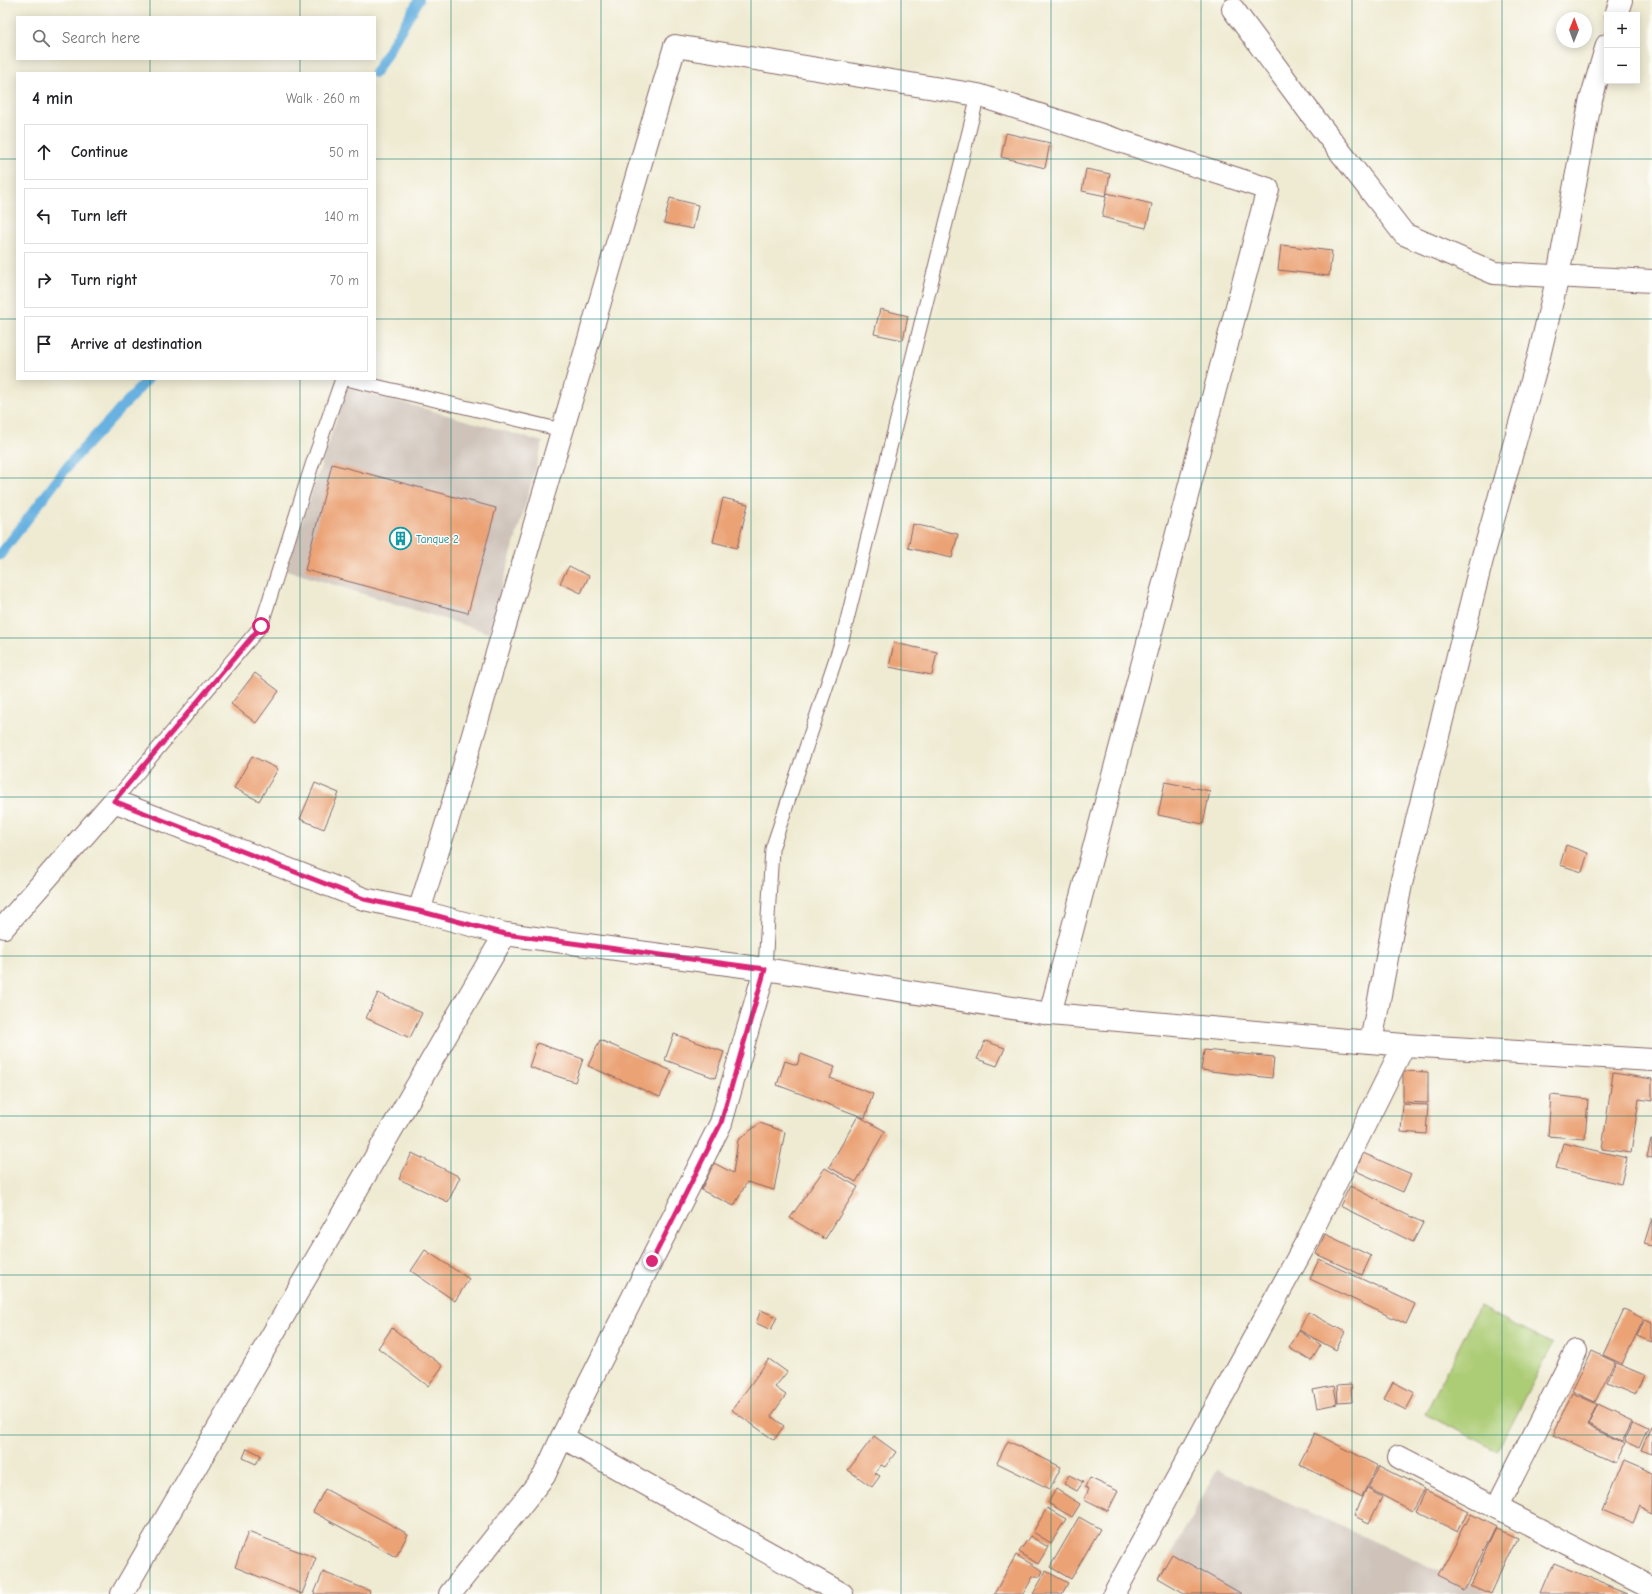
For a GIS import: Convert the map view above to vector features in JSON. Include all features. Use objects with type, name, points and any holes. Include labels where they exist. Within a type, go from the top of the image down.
[{"type":"street","points":[[1617,12],[1621,0]]},
{"type":"street","points":[[1233,9],[1311,114],[1404,234],[1494,273],[1652,281]]},
{"type":"street","points":[[419,911],[453,803],[675,46],[978,95],[1268,189],[1050,1014]]},
{"type":"street","points":[[1371,1042],[1401,884],[1481,563],[1539,356],[1558,276],[1590,103],[1606,48]]},
{"type":"street","points":[[1,928],[114,801],[364,899],[419,911],[505,934],[765,969],[1050,1014],[1404,1045],[1652,1060]]},
{"type":"street","points":[[122,1594],[505,934]]},
{"type":"street","points":[[450,1594],[544,1476],[562,1436],[721,1123],[765,969]]},
{"type":"street","points":[[1114,1594],[1307,1241],[1404,1045]]},
{"type":"street","points":[[1497,1507],[1576,1351]]},
{"type":"street","points":[[562,1436],[842,1594]]},
{"type":"street","points":[[1399,1457],[1652,1588]]},
{"type":"lane","points":[[765,969],[772,849],[842,640],[978,95]]},
{"type":"lane","points":[[114,801],[261,626],[312,465],[342,380]]},
{"type":"lane","points":[[350,380],[562,430]]},
{"type":"shaded area","points":[[347,387],[543,442],[489,633],[286,570]]},
{"type":"shaded area","points":[[1217,1470],[1490,1594],[1186,1594],[1158,1578]]},
{"type":"green space","points":[[1479,1307],[1553,1344],[1498,1451],[1425,1414]]},
{"type":"building","points":[[1006,133],[1050,143],[1045,168],[1001,157]]},
{"type":"building","points":[[1086,169],[1110,174],[1106,196],[1082,191]]},
{"type":"building","points":[[1107,193],[1152,204],[1146,228],[1102,217]]},
{"type":"building","points":[[670,198],[698,205],[693,229],[664,223]]},
{"type":"building","points":[[1281,245],[1332,251],[1329,276],[1278,270]]},
{"type":"building","points":[[880,309],[908,316],[903,340],[874,334]]},
{"type":"building","name":"Tanque 2","points":[[332,464],[496,508],[468,613],[305,570]]},
{"type":"building","points":[[723,498],[748,504],[737,548],[713,542]]},
{"type":"building","points":[[913,524],[958,534],[952,558],[908,548]]},
{"type":"building","points":[[569,566],[589,576],[581,593],[560,583]]},
{"type":"building","points":[[894,643],[937,652],[932,675],[889,667]]},
{"type":"building","points":[[255,673],[279,691],[256,723],[231,704]]},
{"type":"building","points":[[252,756],[278,769],[259,801],[234,788]]},
{"type":"building","points":[[1165,782],[1210,791],[1203,824],[1158,815]]},
{"type":"building","points":[[315,783],[339,793],[324,829],[300,819]]},
{"type":"building","points":[[1566,845],[1588,853],[1582,872],[1560,865]]},
{"type":"building","points":[[378,993],[422,1013],[410,1038],[366,1018]]},
{"type":"building","points":[[674,1034],[724,1052],[715,1078],[665,1060]]},
{"type":"building","points":[[600,1040],[672,1071],[660,1097],[588,1066]]},
{"type":"building","points":[[985,1041],[1005,1048],[997,1066],[977,1059]]},
{"type":"building","points":[[537,1043],[583,1059],[575,1082],[529,1067]]},
{"type":"building","points":[[1204,1050],[1274,1057],[1272,1078],[1201,1070]]},
{"type":"building","points":[[801,1054],[835,1067],[830,1078],[873,1094],[865,1118],[777,1085],[785,1061],[797,1065]]},
{"type":"building","points":[[1403,1071],[1428,1072],[1428,1103],[1403,1102]]},
{"type":"building","points":[[1613,1073],[1652,1079],[1652,1101],[1639,1099],[1631,1153],[1602,1149]]},
{"type":"building","points":[[1551,1095],[1588,1099],[1585,1139],[1548,1136]]},
{"type":"building","points":[[1403,1104],[1428,1105],[1426,1134],[1401,1132]]},
{"type":"building","points":[[858,1116],[885,1131],[856,1182],[829,1167]]},
{"type":"building","points":[[760,1123],[785,1132],[774,1190],[747,1182],[734,1206],[701,1190],[714,1163],[733,1173],[738,1140]]},
{"type":"building","points":[[1652,1140],[1652,1158],[1647,1157]]},
{"type":"building","points":[[1563,1143],[1627,1158],[1621,1184],[1556,1168]]},
{"type":"building","points":[[412,1153],[460,1177],[448,1202],[399,1179]]},
{"type":"building","points":[[1363,1153],[1411,1174],[1403,1192],[1356,1171]]},
{"type":"building","points":[[825,1168],[858,1187],[825,1239],[790,1218]]},
{"type":"building","points":[[1350,1186],[1423,1223],[1413,1242],[1340,1206]]},
{"type":"building","points":[[1652,1218],[1652,1246],[1644,1244]]},
{"type":"building","points":[[1325,1234],[1371,1256],[1362,1275],[1316,1254]]},
{"type":"building","points":[[425,1250],[469,1279],[455,1301],[411,1271]]},
{"type":"building","points":[[1319,1259],[1415,1304],[1406,1324],[1310,1279]]},
{"type":"building","points":[[1624,1309],[1644,1319],[1622,1364],[1603,1355]]},
{"type":"building","points":[[761,1310],[777,1317],[771,1330],[756,1323]]},
{"type":"building","points":[[1308,1312],[1345,1332],[1336,1350],[1299,1330]]},
{"type":"building","points":[[1645,1319],[1652,1322],[1652,1342],[1637,1336]]},
{"type":"building","points":[[392,1328],[443,1366],[428,1386],[378,1348]]},
{"type":"building","points":[[1299,1331],[1321,1345],[1311,1361],[1289,1348]]},
{"type":"building","points":[[1592,1351],[1615,1362],[1595,1402],[1572,1391]]},
{"type":"building","points":[[769,1359],[787,1372],[775,1387],[786,1395],[771,1416],[784,1426],[774,1440],[732,1410]]},
{"type":"building","points":[[1616,1363],[1644,1375],[1635,1395],[1607,1383]]},
{"type":"building","points":[[1393,1382],[1415,1393],[1406,1410],[1384,1399]]},
{"type":"building","points":[[1351,1384],[1352,1402],[1338,1403],[1337,1385]]},
{"type":"building","points":[[1334,1386],[1337,1404],[1317,1408],[1313,1390]]},
{"type":"building","points":[[1572,1393],[1597,1404],[1587,1426],[1624,1443],[1614,1463],[1553,1435]]},
{"type":"building","points":[[1598,1404],[1632,1420],[1622,1441],[1588,1425]]},
{"type":"building","points":[[1633,1421],[1648,1428],[1639,1448],[1624,1441]]},
{"type":"building","points":[[1652,1427],[1652,1455],[1641,1451]]},
{"type":"building","points":[[1315,1433],[1378,1466],[1362,1497],[1299,1464]]},
{"type":"building","points":[[874,1436],[896,1452],[885,1467],[881,1465],[875,1473],[880,1476],[872,1487],[848,1470]]},
{"type":"building","points":[[1008,1441],[1061,1467],[1050,1489],[997,1463]]},
{"type":"building","points":[[247,1448],[261,1455],[256,1464],[243,1458]]},
{"type":"building","points":[[1622,1460],[1652,1473],[1652,1513],[1639,1507],[1632,1523],[1601,1510]]},
{"type":"building","points":[[1380,1466],[1425,1489],[1412,1511],[1368,1488]]},
{"type":"building","points":[[1069,1475],[1083,1482],[1077,1491],[1064,1484]]},
{"type":"building","points":[[1090,1478],[1118,1491],[1108,1511],[1084,1499],[1089,1489],[1085,1487]]},
{"type":"building","points":[[325,1489],[408,1534],[396,1557],[313,1512]]},
{"type":"building","points":[[1056,1489],[1080,1504],[1072,1517],[1048,1503]]},
{"type":"building","points":[[1367,1489],[1382,1497],[1369,1523],[1354,1516]]},
{"type":"building","points":[[1426,1490],[1468,1511],[1458,1532],[1416,1511]]},
{"type":"building","points":[[1047,1508],[1066,1519],[1051,1543],[1033,1532]]},
{"type":"building","points":[[1471,1514],[1496,1527],[1464,1589],[1438,1576]]},
{"type":"building","points":[[1079,1517],[1100,1529],[1071,1579],[1050,1567]]},
{"type":"building","points":[[1496,1528],[1517,1537],[1491,1594],[1470,1585]]},
{"type":"building","points":[[248,1532],[316,1558],[302,1594],[235,1567]]},
{"type":"building","points":[[1030,1536],[1048,1547],[1038,1564],[1019,1552]]},
{"type":"building","points":[[1172,1554],[1242,1594],[1186,1594],[1158,1578]]},
{"type":"building","points":[[1016,1555],[1043,1571],[1040,1577],[1033,1577],[1023,1594],[994,1594]]},
{"type":"building","points":[[1553,1563],[1629,1594],[1540,1594]]},
{"type":"building","points":[[1046,1571],[1068,1583],[1062,1594],[1033,1594]]},
{"type":"building","points":[[323,1572],[370,1591],[369,1594],[314,1594]]},
{"type":"waterway","points":[[376,72],[419,0]]},
{"type":"waterway","points":[[0,555],[71,462],[147,380]]},
{"type":"place","name":"Tanque 2","points":[[400,539]]},
{"type":"route","points":[[261,626],[114,801],[364,899],[419,911],[505,934],[765,969],[721,1123],[652,1261]]}]
